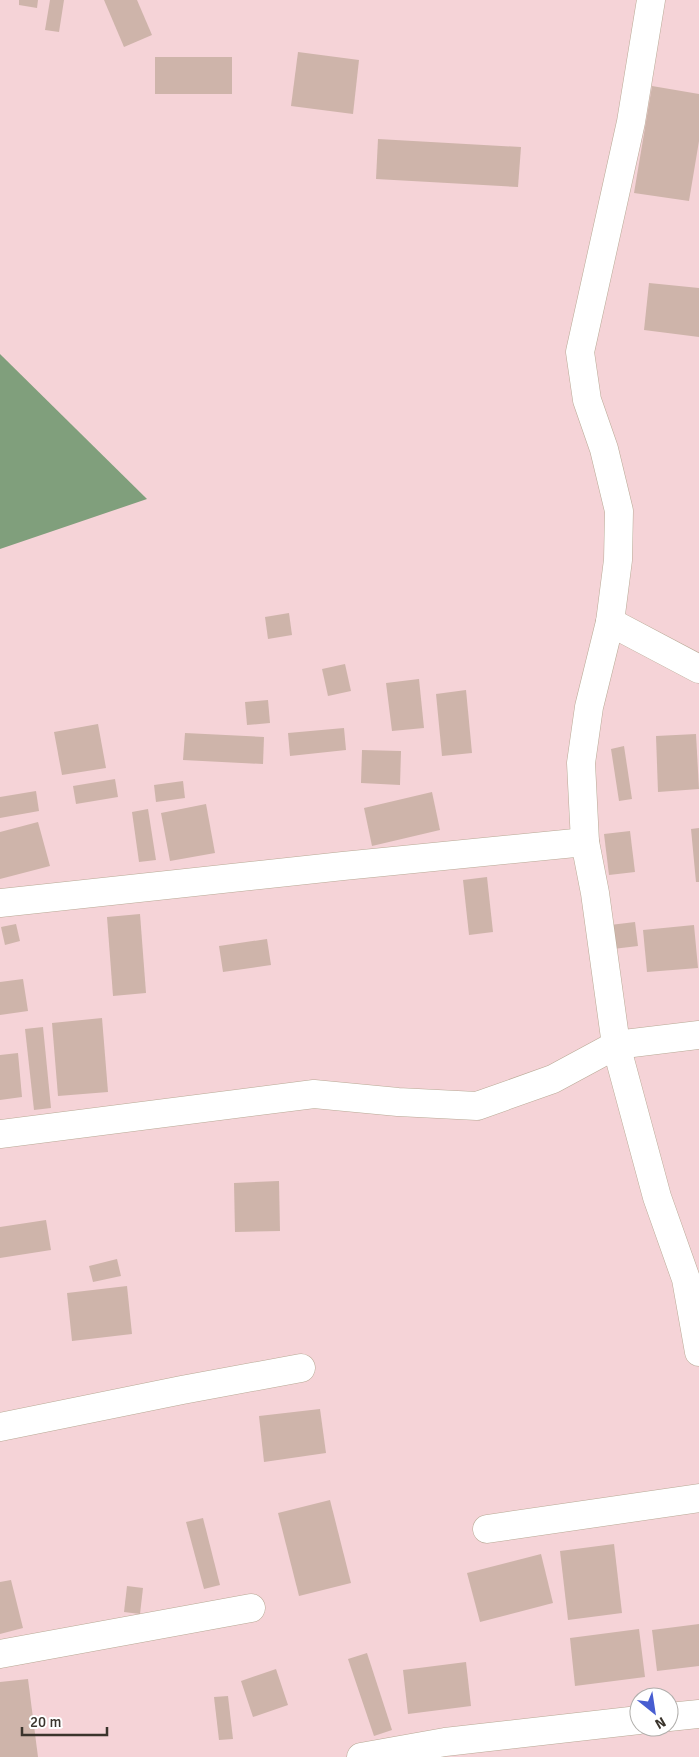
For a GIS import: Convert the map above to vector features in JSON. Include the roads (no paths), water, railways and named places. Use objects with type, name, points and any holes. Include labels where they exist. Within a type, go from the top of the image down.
[{"type":"street","points":[[651,0],[631,122],[580,352],[587,400],[604,449],[619,511],[618,560],[610,622],[589,707],[581,763],[585,842],[595,893],[616,1045],[658,1197],[693,1278],[699,1352]]},
{"type":"street","points":[[610,622],[699,669]]},
{"type":"street","points":[[0,903],[585,842]]},
{"type":"street","points":[[0,1134],[314,1094],[398,1102],[477,1106],[553,1079],[616,1045],[699,1034]]},
{"type":"street","points":[[0,1426],[301,1368]]},
{"type":"street","points":[[487,1529],[699,1498]]},
{"type":"street","points":[[0,1654],[251,1608]]},
{"type":"street","points":[[679,1716],[699,1714]]},
{"type":"street","points":[[361,1757],[445,1750],[629,1722]]}]
